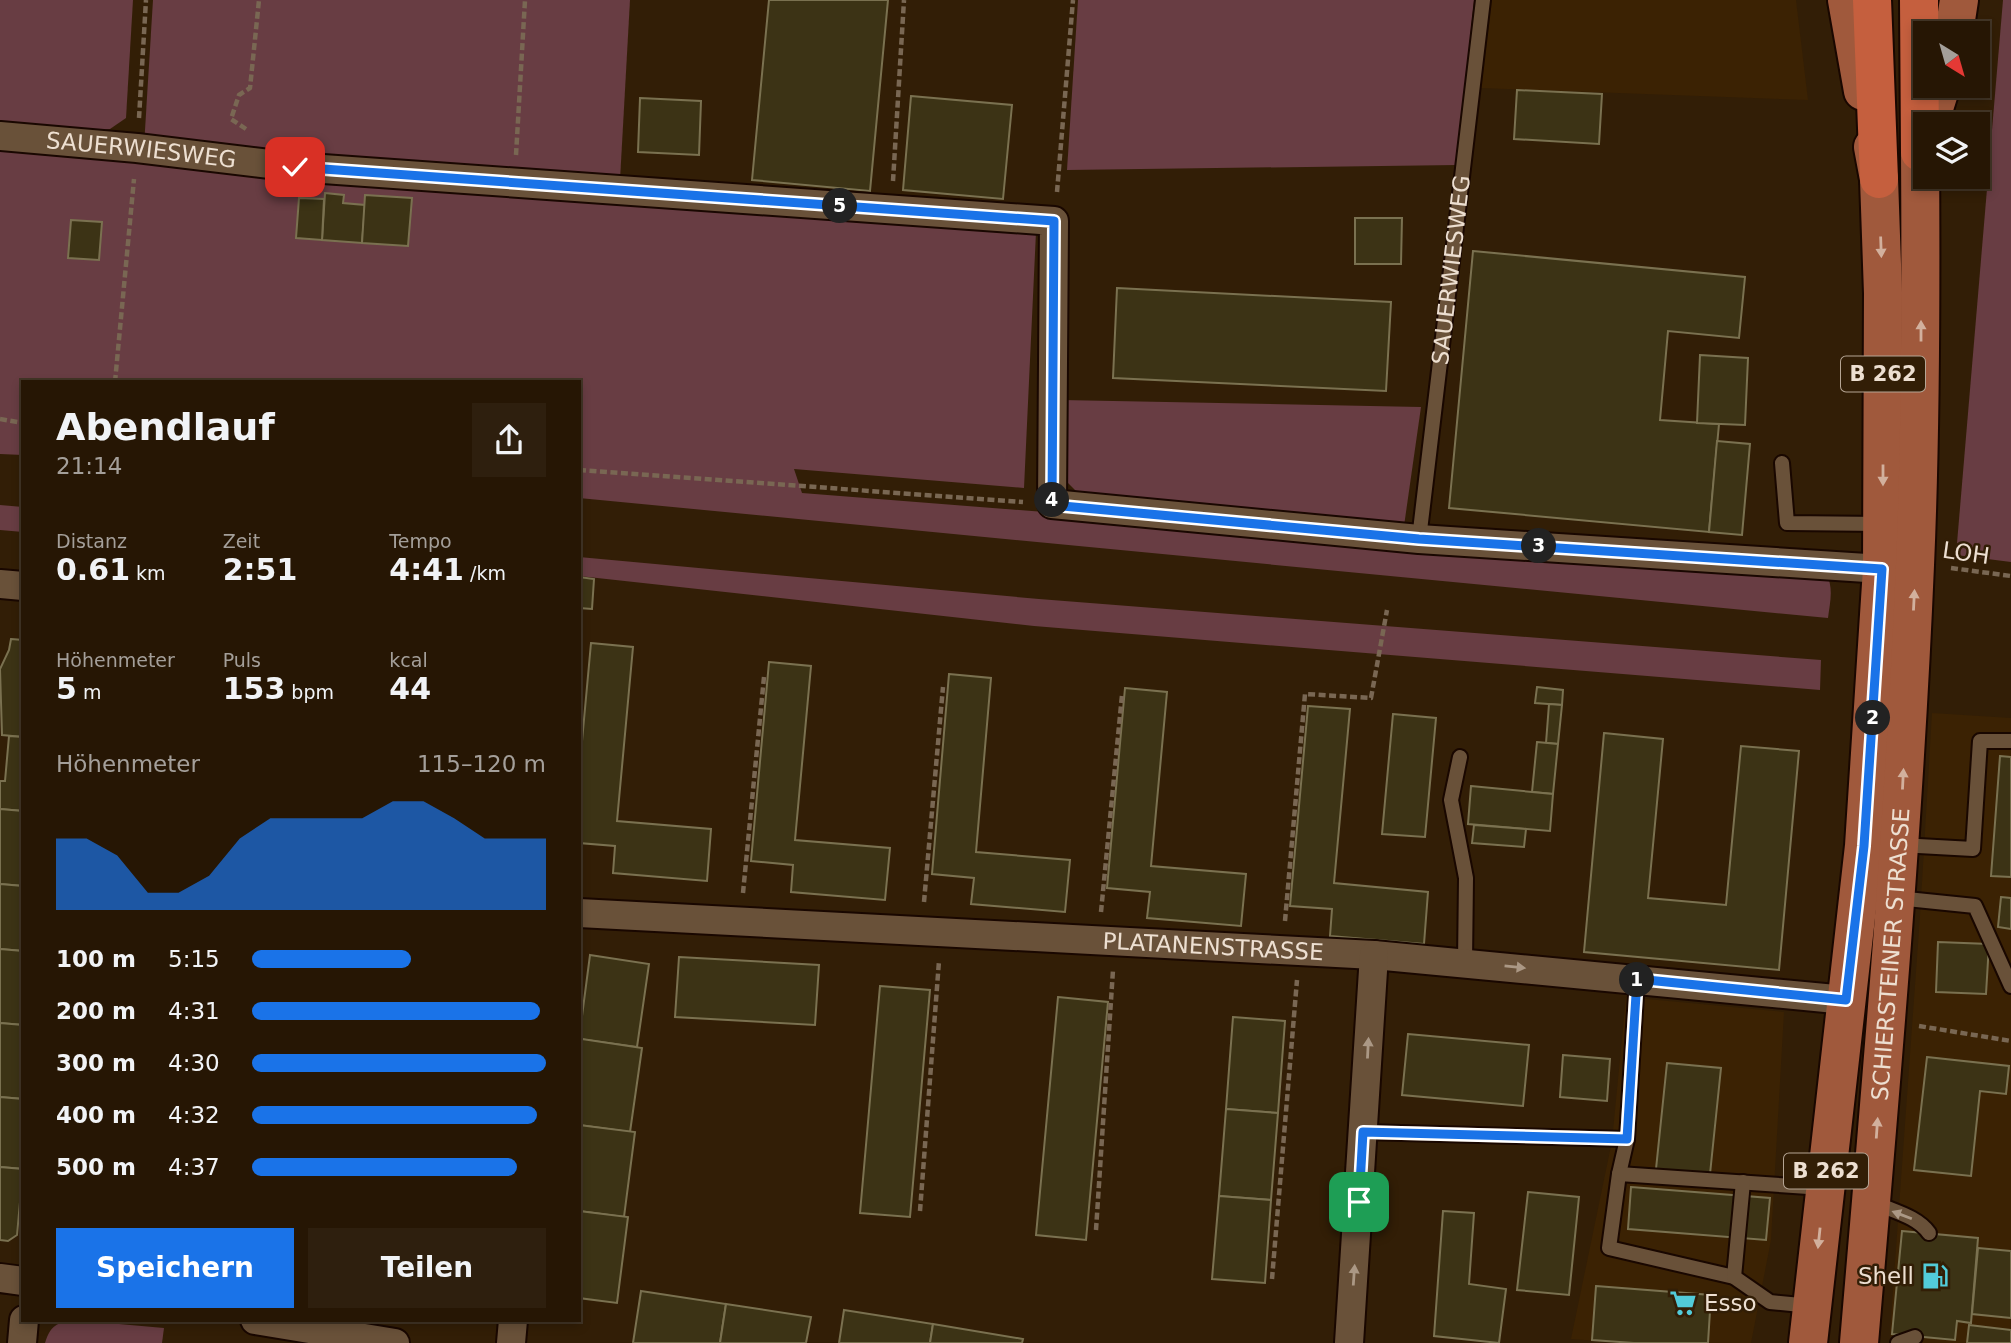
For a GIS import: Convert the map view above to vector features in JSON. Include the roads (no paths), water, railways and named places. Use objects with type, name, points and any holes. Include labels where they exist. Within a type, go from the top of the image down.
[{"type":"highway","name":"B 262","points":[[1872,0],[1879,179]]},
{"type":"highway","name":"B 262","points":[[1919,0],[1924,112]]},
{"type":"main road","name":"B 262","points":[[1847,0],[1879,179],[1883,306],[1883,524],[1899,566]]},
{"type":"main road","points":[[1956,21],[1959,0]]},
{"type":"main road","name":"B 262","points":[[1899,566],[1921,343],[1924,189]]},
{"type":"main road","name":"SCHIERSTEINER STRASSE","points":[[1860,1343],[1900,845],[1899,566]]},
{"type":"main road","name":"SCHIERSTEINER STRASSE","points":[[1810,1325],[1864,846],[1899,566]]},
{"type":"street","name":"SAUERWIESWEG","points":[[0,136],[137,148],[295,167],[1054,221],[1052,505],[1419,539]]},
{"type":"street","points":[[1419,539],[1899,566]]},
{"type":"street","points":[[0,584],[21,586]]},
{"type":"street","name":"PLATANENSTRASSE","points":[[581,913],[1374,955],[1846,1000]]},
{"type":"street","points":[[1349,1343],[1374,955]]},
{"type":"street","points":[[0,1278],[21,1281]]},
{"type":"street","points":[[22,1343],[24,1322]]},
{"type":"street","points":[[260,1322],[293,1334],[395,1343]]},
{"type":"street","points":[[511,1343],[513,1322]]},
{"type":"lane","name":"SAUERWIESWEG","points":[[1419,539],[1483,0]]},
{"type":"lane","points":[[1782,463],[1787,523],[1883,524]]},
{"type":"lane","points":[[1900,845],[1973,849],[1980,741],[2011,741]]},
{"type":"lane","points":[[1460,757],[1451,800],[1466,878],[1465,962]]},
{"type":"lane","points":[[1895,898],[1975,906],[2011,986]]},
{"type":"lane","points":[[1637,979],[1627,1139],[1619,1174],[1609,1248],[1734,1277],[1810,1325]]},
{"type":"lane","points":[[1363,1132],[1627,1139]]},
{"type":"lane","points":[[1619,1174],[1824,1188]]},
{"type":"lane","points":[[1734,1277],[1743,1182]]},
{"type":"lane","points":[[1871,1202],[1911,1218],[1923,1225],[1929,1233]]},
{"type":"lane","points":[[1898,1343],[1915,1337]]},
{"type":"place","name":"Shell","points":[[1935,1276]]},
{"type":"place","name":"Esso","points":[[1683,1303]]}]
